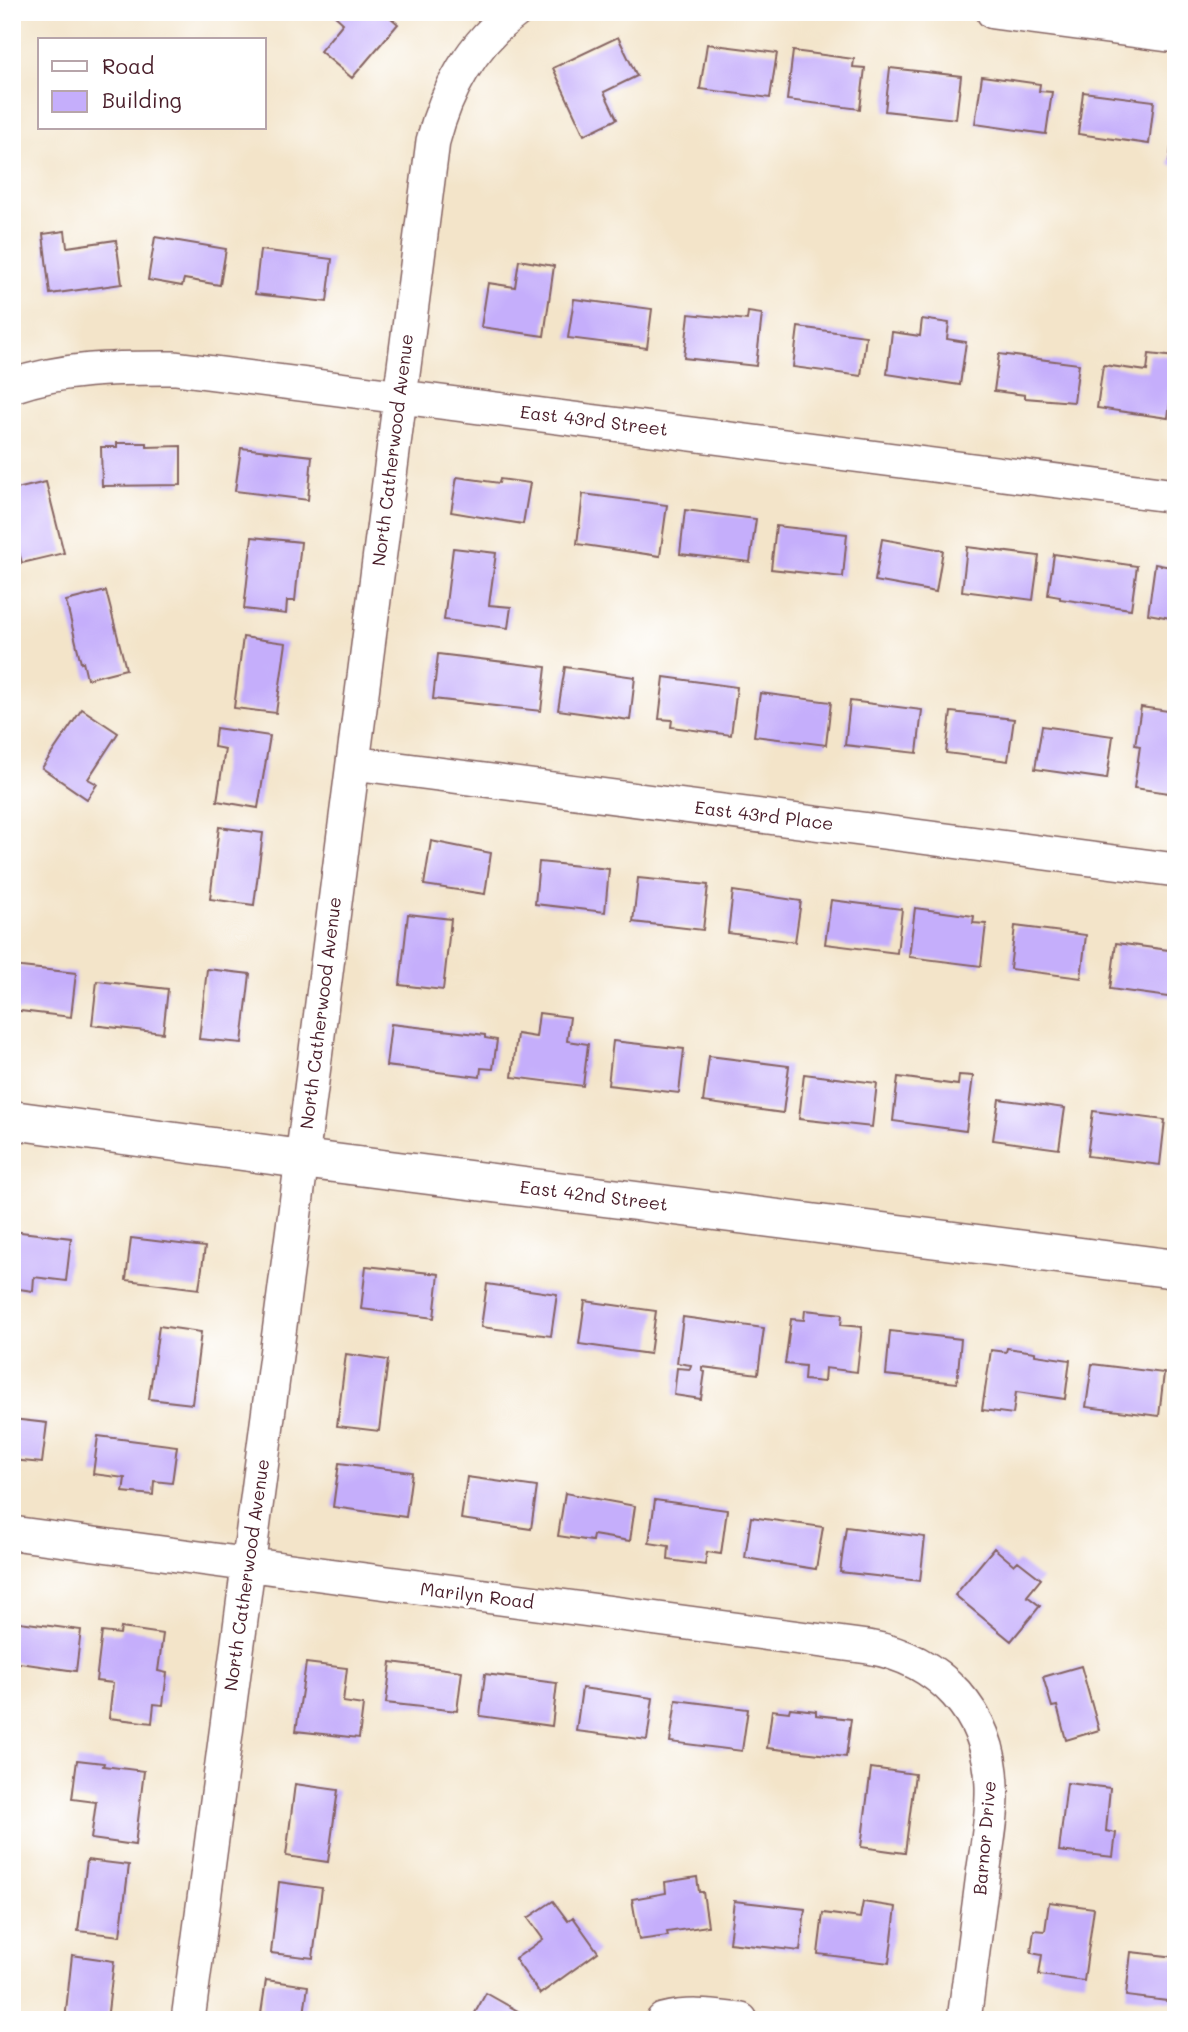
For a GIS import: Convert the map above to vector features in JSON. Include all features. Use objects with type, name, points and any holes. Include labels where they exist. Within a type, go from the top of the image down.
[{"type":"street","points":[[993,12],[1176,36]]},
{"type":"street","name":"North Catherwood Avenue","points":[[188,2020],[437,127],[461,72],[502,16]]},
{"type":"street","name":"East 43rd Street","points":[[12,386],[96,368],[175,368],[1176,496]]},
{"type":"street","name":"East 43rd Place","points":[[353,762],[1176,870]]},
{"type":"street","name":"East 42nd Street","points":[[12,1120],[1176,1269]]},
{"type":"street","name":"Marilyn Road","points":[[12,1533],[868,1647],[904,1656],[925,1666],[935,1675]]},
{"type":"street","name":"Barnor Drive","points":[[935,1675],[945,1681],[962,1699],[974,1718],[986,1746],[992,1787],[964,2020]]},
{"type":"street","points":[[663,2020],[678,2016],[704,2015],[741,2020]]},
{"type":"building","points":[[334,12],[384,12],[398,24],[352,78],[320,51],[343,23]]},
{"type":"building","points":[[618,37],[637,76],[604,92],[617,119],[584,135],[553,68]]},
{"type":"building","points":[[707,44],[777,53],[770,98],[700,89]]},
{"type":"building","points":[[793,51],[854,59],[853,67],[865,68],[860,109],[787,100]]},
{"type":"building","points":[[890,68],[961,76],[956,119],[885,111]]},
{"type":"building","points":[[982,76],[1040,84],[1039,91],[1052,92],[1046,134],[975,124]]},
{"type":"building","points":[[1083,92],[1154,101],[1149,144],[1078,134]]},
{"type":"building","points":[[1176,119],[1176,166],[1169,165]]},
{"type":"building","points":[[65,231],[67,247],[116,240],[122,284],[50,294],[43,234]]},
{"type":"building","points":[[155,237],[226,249],[220,285],[184,279],[182,286],[148,280]]},
{"type":"building","points":[[260,250],[332,259],[327,302],[255,294]]},
{"type":"building","points":[[519,260],[554,266],[544,336],[481,327],[488,283],[515,287]]},
{"type":"building","points":[[574,299],[652,309],[647,348],[568,338]]},
{"type":"building","points":[[748,312],[762,314],[756,366],[684,358],[689,314],[747,320]]},
{"type":"building","points":[[922,319],[949,323],[947,339],[966,342],[960,385],[887,374],[892,332],[920,336]]},
{"type":"building","points":[[798,327],[866,336],[861,376],[793,367]]},
{"type":"building","points":[[999,354],[1079,364],[1074,402],[1025,398],[1025,395],[994,391]]},
{"type":"building","points":[[1149,354],[1176,357],[1168,418],[1097,408],[1103,365],[1147,371]]},
{"type":"building","points":[[117,443],[147,443],[147,447],[181,446],[181,485],[102,486],[101,447],[117,447]]},
{"type":"building","points":[[241,448],[312,456],[308,500],[235,491]]},
{"type":"building","points":[[457,477],[499,483],[500,479],[530,483],[523,524],[451,512]]},
{"type":"building","points":[[46,482],[64,553],[22,563],[12,527],[12,490]]},
{"type":"building","points":[[583,494],[667,505],[660,556],[577,544]]},
{"type":"building","points":[[685,510],[756,519],[750,562],[680,554]]},
{"type":"building","points":[[776,526],[847,534],[843,577],[771,569]]},
{"type":"building","points":[[252,537],[301,542],[295,601],[287,601],[286,614],[244,609]]},
{"type":"building","points":[[882,539],[943,550],[936,592],[875,581]]},
{"type":"building","points":[[967,547],[1039,556],[1033,600],[962,591]]},
{"type":"building","points":[[453,548],[496,553],[489,605],[511,607],[508,628],[444,620]]},
{"type":"building","points":[[1054,554],[1137,566],[1131,609],[1048,595]]},
{"type":"building","points":[[1155,564],[1176,568],[1176,619],[1148,614]]},
{"type":"building","points":[[106,591],[126,669],[87,679],[66,601]]},
{"type":"building","points":[[243,637],[286,643],[276,713],[234,708]]},
{"type":"building","points":[[438,654],[546,667],[541,711],[433,699]]},
{"type":"building","points":[[565,667],[635,677],[630,720],[558,710]]},
{"type":"building","points":[[664,677],[737,687],[731,735],[671,727],[672,720],[659,719]]},
{"type":"building","points":[[760,693],[831,702],[826,745],[754,736]]},
{"type":"building","points":[[850,701],[922,710],[917,753],[845,745]]},
{"type":"building","points":[[1141,707],[1175,712],[1171,750],[1176,750],[1176,794],[1134,788],[1140,746],[1135,745]]},
{"type":"building","points":[[82,709],[118,733],[88,779],[97,784],[87,799],[42,768]]},
{"type":"building","points":[[951,712],[1014,719],[1008,761],[946,753]]},
{"type":"building","points":[[1042,726],[1113,736],[1107,779],[1035,769]]},
{"type":"building","points":[[216,728],[270,736],[258,808],[217,801],[225,749],[214,747]]},
{"type":"building","points":[[219,827],[263,833],[254,905],[210,899]]},
{"type":"building","points":[[431,841],[491,853],[485,894],[424,885]]},
{"type":"building","points":[[539,862],[609,869],[605,912],[535,904]]},
{"type":"building","points":[[638,878],[708,885],[703,930],[633,922]]},
{"type":"building","points":[[733,891],[801,901],[795,942],[728,933]]},
{"type":"building","points":[[831,900],[902,909],[897,953],[825,944]]},
{"type":"building","points":[[915,908],[974,916],[973,923],[986,924],[981,966],[909,957]]},
{"type":"building","points":[[408,914],[451,919],[443,990],[400,985]]},
{"type":"building","points":[[1015,926],[1086,935],[1081,978],[1010,969]]},
{"type":"building","points":[[1116,943],[1176,951],[1176,998],[1110,989]]},
{"type":"building","points":[[12,966],[76,973],[71,1017],[12,1010]]},
{"type":"building","points":[[207,969],[250,974],[242,1043],[199,1039]]},
{"type":"building","points":[[97,981],[168,989],[163,1033],[92,1025]]},
{"type":"building","points":[[539,1013],[570,1017],[567,1041],[588,1044],[583,1086],[512,1077],[517,1034],[536,1037]]},
{"type":"building","points":[[391,1024],[485,1035],[485,1038],[497,1040],[493,1069],[481,1068],[480,1077],[386,1066]]},
{"type":"building","points":[[613,1041],[684,1049],[679,1093],[608,1085]]},
{"type":"building","points":[[709,1056],[789,1066],[783,1113],[703,1102]]},
{"type":"building","points":[[804,1074],[877,1083],[872,1127],[799,1119]]},
{"type":"building","points":[[959,1075],[973,1076],[966,1131],[893,1121],[898,1077],[958,1085]]},
{"type":"building","points":[[999,1099],[1065,1108],[1059,1149],[993,1140]]},
{"type":"building","points":[[1093,1111],[1165,1120],[1160,1165],[1087,1156]]},
{"type":"building","points":[[12,1231],[71,1238],[66,1281],[34,1277],[33,1291],[12,1288]]},
{"type":"building","points":[[131,1238],[205,1247],[199,1289],[126,1280]]},
{"type":"building","points":[[366,1266],[439,1274],[434,1318],[361,1309]]},
{"type":"building","points":[[487,1284],[557,1294],[551,1336],[481,1327]]},
{"type":"building","points":[[585,1301],[656,1311],[650,1354],[579,1344]]},
{"type":"building","points":[[805,1310],[842,1314],[841,1325],[862,1327],[857,1372],[825,1368],[824,1382],[804,1380],[805,1366],[785,1364],[791,1319],[804,1320]]},
{"type":"building","points":[[683,1317],[764,1328],[758,1374],[702,1367],[705,1372],[701,1399],[674,1395],[677,1368],[690,1369],[691,1365],[677,1363]]},
{"type":"building","points":[[159,1326],[201,1332],[192,1404],[149,1399]]},
{"type":"building","points":[[890,1331],[961,1339],[957,1383],[886,1375]]},
{"type":"building","points":[[1007,1348],[1070,1360],[1065,1399],[1016,1392],[1013,1414],[982,1410],[991,1350],[1006,1352]]},
{"type":"building","points":[[346,1354],[388,1360],[379,1431],[337,1426]]},
{"type":"building","points":[[1092,1364],[1164,1373],[1159,1416],[1086,1407]]},
{"type":"building","points":[[12,1419],[47,1423],[42,1463],[12,1460]]},
{"type":"building","points":[[98,1436],[177,1446],[172,1483],[154,1481],[153,1495],[123,1492],[125,1478],[93,1474]]},
{"type":"building","points":[[339,1463],[412,1472],[406,1517],[333,1507]]},
{"type":"building","points":[[467,1477],[537,1487],[531,1529],[461,1519]]},
{"type":"building","points":[[565,1493],[635,1506],[630,1541],[593,1535],[592,1541],[558,1536]]},
{"type":"building","points":[[655,1500],[727,1510],[721,1554],[707,1552],[705,1565],[668,1560],[669,1546],[649,1543]]},
{"type":"building","points":[[751,1517],[823,1527],[816,1569],[745,1558]]},
{"type":"building","points":[[846,1527],[925,1537],[920,1581],[840,1572]]},
{"type":"building","points":[[994,1548],[1014,1565],[1018,1561],[1041,1579],[1027,1596],[1040,1606],[1011,1641],[955,1595]]},
{"type":"building","points":[[12,1621],[81,1630],[76,1671],[12,1662]]},
{"type":"building","points":[[121,1628],[163,1634],[158,1671],[167,1673],[163,1705],[154,1704],[152,1723],[109,1718],[113,1683],[96,1681],[102,1632],[120,1634]]},
{"type":"building","points":[[391,1662],[462,1671],[457,1711],[386,1703]]},
{"type":"building","points":[[306,1663],[347,1668],[343,1702],[363,1705],[359,1738],[296,1731]]},
{"type":"building","points":[[1081,1666],[1099,1730],[1066,1740],[1057,1706],[1052,1707],[1043,1677]]},
{"type":"building","points":[[485,1674],[557,1683],[552,1726],[480,1716]]},
{"type":"building","points":[[582,1688],[653,1698],[647,1740],[576,1731]]},
{"type":"building","points":[[676,1700],[748,1709],[742,1751],[670,1742]]},
{"type":"building","points":[[790,1708],[816,1711],[816,1715],[851,1719],[846,1757],[767,1748],[772,1710],[789,1712]]},
{"type":"building","points":[[77,1760],[144,1771],[135,1845],[91,1839],[96,1802],[72,1799]]},
{"type":"building","points":[[871,1768],[915,1774],[905,1853],[861,1847]]},
{"type":"building","points":[[1067,1783],[1110,1788],[1106,1831],[1116,1833],[1113,1857],[1059,1851]]},
{"type":"building","points":[[295,1784],[338,1790],[328,1862],[286,1856]]},
{"type":"building","points":[[87,1860],[129,1865],[120,1936],[78,1931]]},
{"type":"building","points":[[697,1877],[699,1892],[703,1892],[708,1926],[667,1932],[668,1936],[639,1940],[632,1899],[666,1893],[665,1882]]},
{"type":"building","points":[[279,1882],[322,1888],[313,1958],[271,1953]]},
{"type":"building","points":[[553,1901],[568,1921],[573,1917],[598,1952],[540,1994],[515,1959],[543,1939],[528,1918]]},
{"type":"building","points":[[734,1901],[805,1909],[800,1951],[729,1943]]},
{"type":"building","points":[[863,1902],[896,1907],[889,1963],[818,1954],[823,1913],[860,1918]]},
{"type":"building","points":[[1049,1902],[1094,1908],[1084,1981],[1039,1975],[1042,1955],[1031,1953],[1034,1930],[1045,1931]]},
{"type":"building","points":[[1131,1952],[1176,1957],[1176,2002],[1126,1996]]},
{"type":"building","points":[[72,1955],[114,1961],[107,2020],[65,2020]]},
{"type":"building","points":[[266,1980],[308,1986],[304,2014],[311,2016],[311,2020],[260,2020]]},
{"type":"building","points":[[486,1993],[523,2014],[520,2020],[471,2020]]}]
